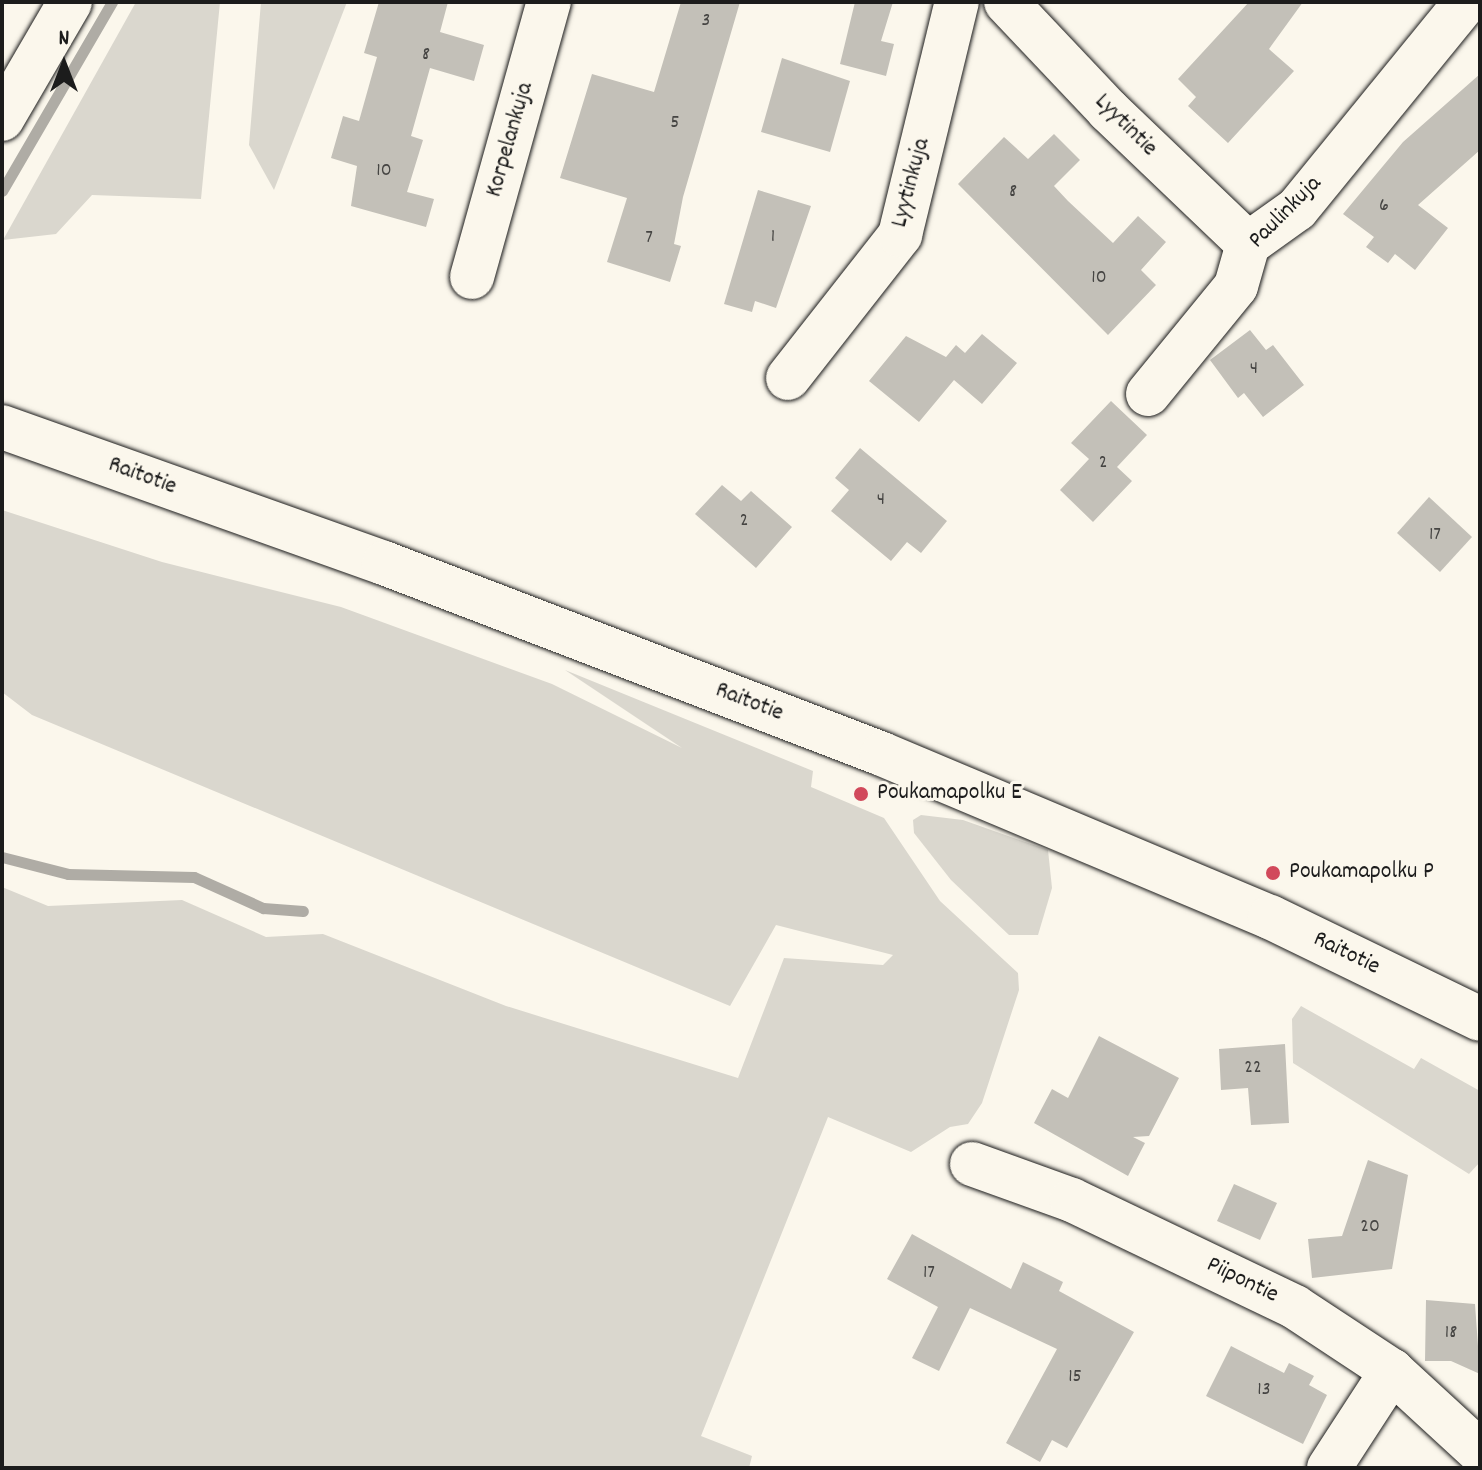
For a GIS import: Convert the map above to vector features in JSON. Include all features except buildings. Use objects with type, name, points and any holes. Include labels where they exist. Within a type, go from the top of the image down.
[{"type":"street","points":[[2,119],[70,2]]},
{"type":"street","name":"Korpelankuja","points":[[472,277],[549,2]]},
{"type":"street","name":"Lyytinkuja","points":[[788,378],[900,235],[957,2]]},
{"type":"street","name":"Lyytintie","points":[[1006,2],[1108,110],[1248,244]]},
{"type":"street","name":"Paulinkuja","points":[[1148,394],[1236,286],[1248,244],[1297,209],[1466,2]]},
{"type":"street","name":"Raitotie","points":[[2,427],[384,563],[882,754],[1270,917],[1480,1019]]},
{"type":"street","name":"Piipontie","points":[[972,1164],[1169,1245],[1295,1307],[1392,1371],[1480,1452]]},
{"type":"street","points":[[1329,1468],[1392,1371]]},
{"type":"shaded area","points":[[136,2],[220,2],[201,199],[92,195],[56,234],[3,240]]},
{"type":"shaded area","points":[[261,2],[347,2],[274,190],[249,145]]},
{"type":"shaded area","points":[[2,510],[162,562],[341,607],[552,684],[682,748],[565,670],[813,771],[811,787],[884,818],[940,901],[1018,973],[1019,990],[982,1103],[968,1124],[950,1127],[911,1152],[828,1117],[701,1436],[752,1456],[749,1468],[2,1468],[2,887],[48,906],[182,900],[266,937],[323,934],[506,1006],[738,1078],[784,958],[883,965],[893,955],[776,925],[730,1006],[32,715],[2,692]]},
{"type":"shaded area","points":[[921,815],[963,820],[1048,850],[1052,888],[1038,935],[1009,935],[951,880],[914,833],[913,820]]},
{"type":"shaded area","points":[[1301,1006],[1414,1069],[1421,1058],[1480,1091],[1480,1162],[1469,1174],[1293,1063],[1292,1019]]},
{"type":"waterway","points":[[2,191],[112,2]]},
{"type":"waterway","points":[[2,857],[68,874],[194,877],[263,908],[303,911]]},
{"type":"place","name":"Poukamapolku E","points":[[861,794]]},
{"type":"place","name":"Poukamapolku P","points":[[1273,873]]}]
